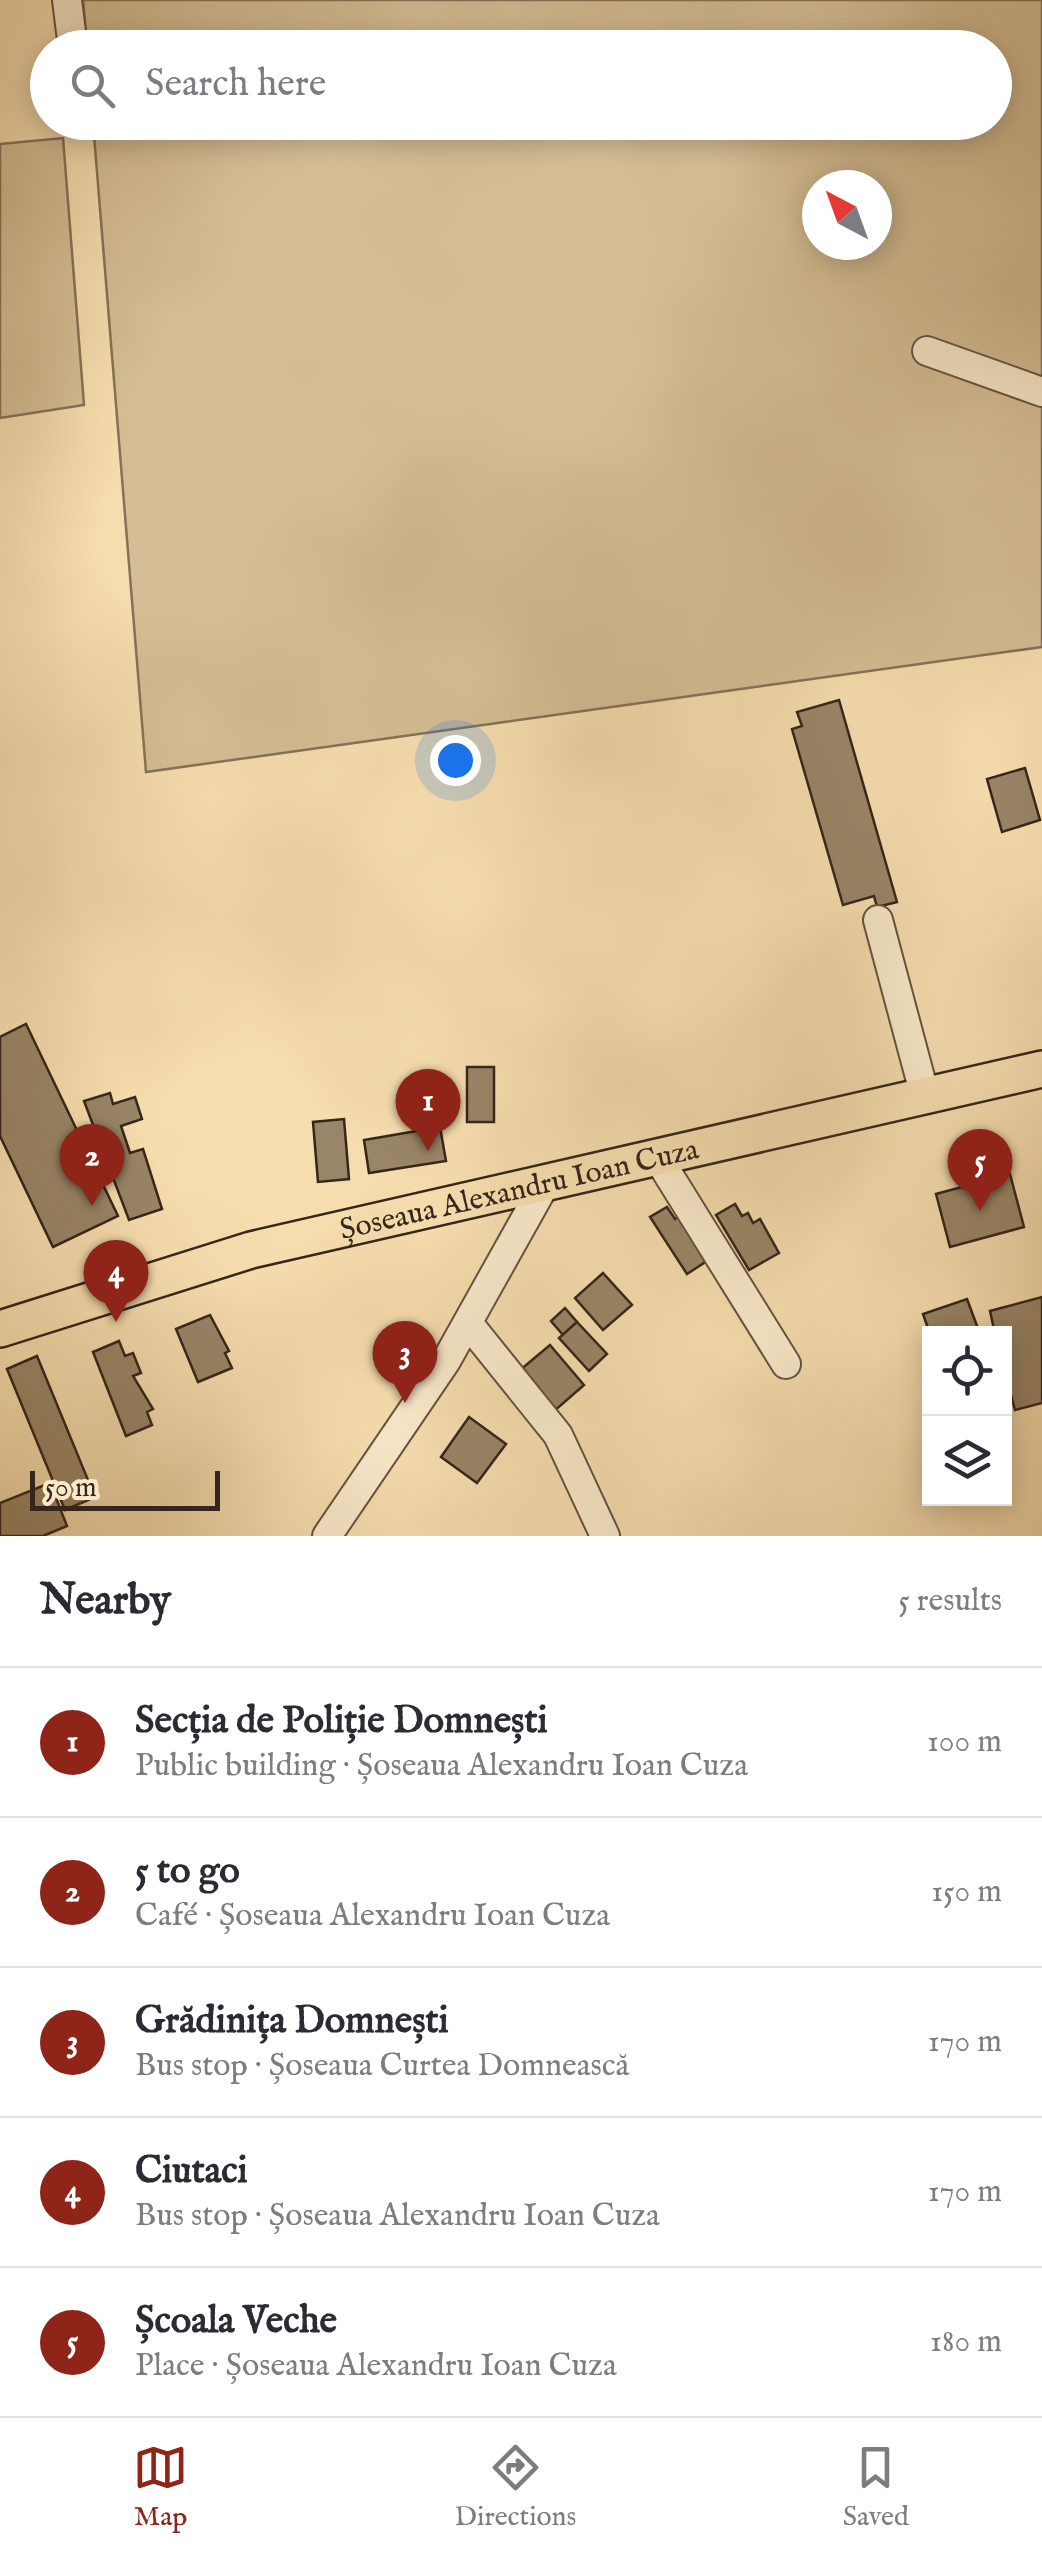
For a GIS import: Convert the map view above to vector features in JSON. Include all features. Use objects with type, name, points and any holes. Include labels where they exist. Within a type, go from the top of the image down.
[{"type":"main road","name":"Șoseaua Alexandru Ioan Cuza","points":[[0,1330],[250,1250],[1042,1069]]},
{"type":"street","points":[[68,0],[70,30]]},
{"type":"street","points":[[927,351],[1042,392]]},
{"type":"street","points":[[878,920],[925,1096]]},
{"type":"street","points":[[658,1158],[786,1364]]},
{"type":"street","points":[[326,1536],[374,1473],[468,1323],[545,1184]]},
{"type":"street","points":[[468,1323],[558,1435],[605,1536]]},
{"type":"shaded area","points":[[83,0],[1042,0],[1042,647],[146,772],[94,140],[1012,140],[1012,30],[86,30]]},
{"type":"shaded area","points":[[63,140],[84,405],[0,418],[0,144]]},
{"type":"building","points":[[839,700],[897,902],[877,907],[874,896],[843,905],[792,729],[802,726],[797,712]]},
{"type":"building","points":[[1025,768],[1040,820],[1002,832],[987,779]]},
{"type":"building","points":[[26,1024],[118,1216],[53,1247],[0,1136],[0,1037]]},
{"type":"building","points":[[467,1067],[494,1067],[494,1122],[467,1122]]},
{"type":"building","points":[[110,1093],[113,1104],[135,1097],[142,1119],[121,1126],[130,1153],[143,1149],[162,1209],[129,1220],[84,1101]]},
{"type":"building","points":[[344,1119],[349,1179],[318,1182],[313,1122]]},
{"type":"building","points":[[440,1127],[446,1161],[369,1173],[364,1140]]},
{"type":"building","points":[[1010,1174],[1024,1227],[950,1247],[936,1194]]},
{"type":"building","points":[[735,1204],[742,1216],[748,1213],[753,1223],[760,1219],[779,1253],[749,1270],[716,1215]]},
{"type":"building","points":[[667,1207],[675,1219],[682,1214],[710,1259],[687,1274],[650,1217]]},
{"type":"building","points":[[603,1273],[632,1305],[603,1330],[575,1298]]},
{"type":"building","points":[[1042,1297],[1042,1403],[1015,1410],[1012,1326],[993,1326],[990,1311]]},
{"type":"building","points":[[967,1299],[977,1326],[927,1326],[923,1314]]},
{"type":"building","points":[[565,1308],[577,1322],[563,1335],[551,1321]]},
{"type":"building","points":[[210,1315],[229,1351],[225,1353],[232,1368],[198,1382],[176,1329]]},
{"type":"building","points":[[577,1322],[607,1354],[589,1371],[559,1338]]},
{"type":"building","points":[[119,1341],[125,1356],[133,1353],[141,1373],[133,1376],[153,1409],[147,1412],[152,1425],[126,1436],[93,1352]]},
{"type":"building","points":[[550,1345],[584,1385],[553,1412],[519,1371]]},
{"type":"building","points":[[37,1356],[95,1497],[65,1510],[7,1369]]},
{"type":"building","points":[[469,1417],[506,1444],[477,1483],[441,1457]]},
{"type":"building","points":[[50,1483],[67,1526],[43,1536],[0,1536],[0,1503]]},
{"type":"place","name":"Secția de Poliție Domnești","points":[[428,1151]]},
{"type":"place","name":"5 to go","points":[[92,1206]]},
{"type":"place","name":"Școala Veche","points":[[980,1211]]},
{"type":"place","name":"Ciutaci","points":[[116,1322]]},
{"type":"place","name":"Grădinița Domnești","points":[[405,1403]]}]
